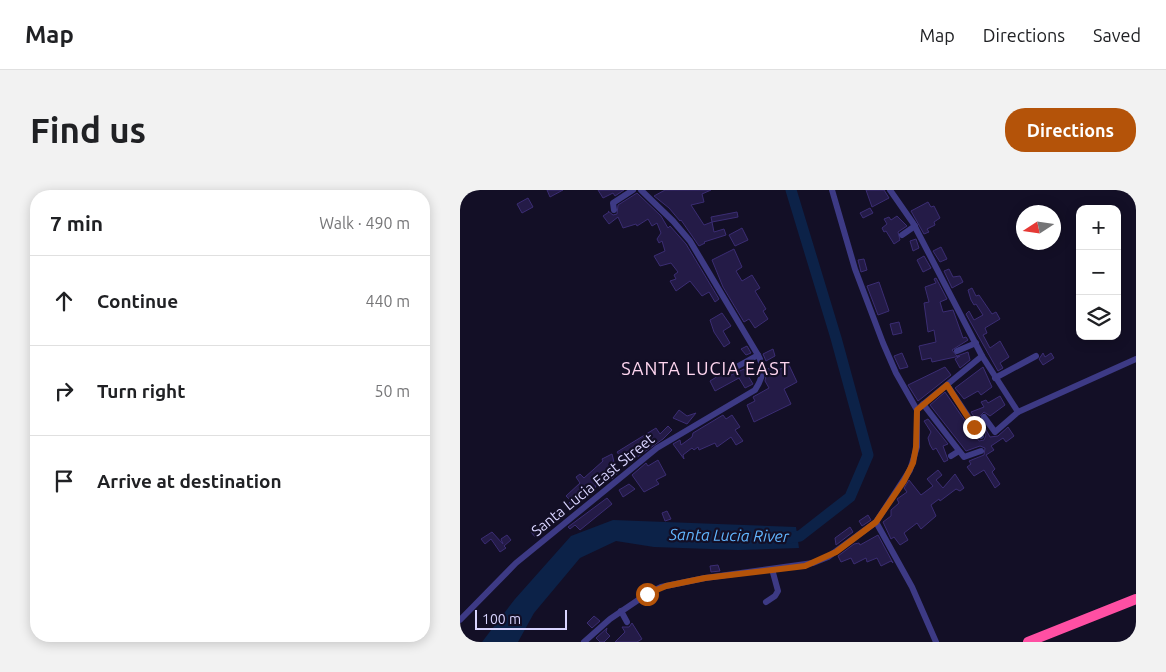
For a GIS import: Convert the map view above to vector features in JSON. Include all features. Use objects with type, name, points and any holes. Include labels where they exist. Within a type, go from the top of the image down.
[{"type":"highway","points":[[1028,642],[1136,599]]},
{"type":"street","points":[[614,210],[614,203],[633,190]]},
{"type":"street","name":"Santa Lucia East Street","points":[[460,620],[516,564],[642,460],[657,448],[755,390],[762,376],[763,369],[758,355],[690,241],[673,220],[641,190]]},
{"type":"street","points":[[584,642],[606,621],[647,594],[666,586],[705,578],[805,566],[825,558],[876,522],[904,481],[913,463],[918,432],[917,410],[896,374],[882,343],[855,269],[832,190]]},
{"type":"street","points":[[890,190],[915,226],[982,356],[1018,412]]},
{"type":"street","points":[[902,234],[915,226]]},
{"type":"street","points":[[957,351],[976,343]]},
{"type":"street","points":[[731,370],[758,355]]},
{"type":"street","points":[[917,410],[982,356]]},
{"type":"street","points":[[995,378],[1036,356]]},
{"type":"street","points":[[984,417],[995,432],[1018,412],[1136,359]]},
{"type":"street","points":[[947,385],[981,436]]},
{"type":"street","points":[[923,404],[966,458],[981,451]]},
{"type":"street","points":[[951,456],[960,451]]},
{"type":"street","points":[[876,522],[909,582],[936,642]]},
{"type":"street","points":[[766,602],[775,596],[778,591],[772,569]]},
{"type":"street","points":[[621,611],[627,622]]},
{"type":"water","points":[[613,520],[796,527],[799,548],[738,550],[654,547],[616,541],[580,558],[534,613],[518,642],[482,642],[515,599],[571,536]]},
{"type":"building","points":[[547,190],[563,190],[550,197]]},
{"type":"building","points":[[598,190],[624,190],[615,196],[613,193],[603,198]]},
{"type":"building","points":[[665,190],[711,190],[702,194],[704,202],[691,205],[704,225],[712,222],[714,232],[724,229],[726,235],[704,242],[699,246],[681,220],[654,196]]},
{"type":"building","points":[[866,190],[884,190],[889,198],[872,207]]},
{"type":"building","points":[[637,193],[661,216],[668,228],[670,226],[686,244],[719,299],[715,302],[709,292],[702,296],[690,281],[676,291],[670,281],[676,279],[674,275],[678,272],[671,263],[660,266],[654,256],[665,251],[662,241],[659,243],[657,239],[661,233],[657,223],[652,226],[648,219],[637,226],[636,224],[623,228],[618,217],[609,224],[603,216],[608,211],[613,215],[617,214],[618,205]]},
{"type":"building","points":[[528,198],[533,207],[522,213],[517,204]]},
{"type":"building","points":[[928,202],[931,207],[934,206],[940,218],[934,222],[935,225],[927,229],[929,232],[924,234],[911,211]]},
{"type":"building","points":[[870,208],[873,213],[863,218],[860,213]]},
{"type":"building","points":[[737,212],[738,217],[712,222],[711,217]]},
{"type":"building","points":[[897,216],[907,226],[898,232],[900,240],[894,244],[882,228],[887,224],[884,219],[889,217],[891,220]]},
{"type":"building","points":[[742,228],[748,240],[735,246],[729,235]]},
{"type":"building","points":[[916,239],[919,248],[913,251],[910,241]]},
{"type":"building","points":[[941,247],[947,259],[940,262],[933,251]]},
{"type":"building","points":[[734,249],[742,267],[736,271],[742,281],[752,275],[760,288],[755,291],[766,309],[763,311],[768,319],[755,328],[749,319],[744,322],[723,287],[712,260]]},
{"type":"building","points":[[924,256],[931,268],[923,272],[917,260]]},
{"type":"building","points":[[864,259],[867,270],[861,272],[858,260]]},
{"type":"building","points":[[949,269],[953,277],[960,276],[963,282],[952,288],[944,271]]},
{"type":"building","points":[[936,278],[947,299],[940,302],[943,312],[953,310],[963,338],[966,337],[968,340],[952,350],[957,356],[968,352],[970,360],[960,368],[955,359],[960,356],[932,362],[931,358],[922,360],[919,346],[936,342],[934,330],[928,332],[924,303],[929,302],[925,287],[936,283],[934,279]]},
{"type":"building","points":[[879,282],[889,311],[878,315],[867,286]]},
{"type":"building","points":[[972,288],[976,296],[979,295],[992,314],[996,312],[1000,319],[985,328],[987,333],[983,335],[990,348],[1000,341],[1009,357],[1000,363],[1003,368],[998,371],[966,314],[969,311],[974,320],[983,315],[971,300],[968,290]]},
{"type":"building","points":[[722,313],[731,326],[723,331],[730,343],[724,347],[714,332],[710,320]]},
{"type":"building","points":[[899,322],[902,333],[893,335],[890,324]]},
{"type":"building","points":[[747,346],[751,353],[746,355],[741,349]]},
{"type":"building","points":[[773,349],[775,356],[766,361],[763,354]]},
{"type":"building","points":[[902,353],[908,367],[900,369],[894,356]]},
{"type":"building","points":[[1043,353],[1045,357],[1051,353],[1054,358],[1043,365],[1039,359]]},
{"type":"building","points":[[789,365],[797,382],[784,389],[791,404],[754,422],[747,405],[755,401],[753,397],[769,388],[765,381],[767,369],[775,366],[778,370]]},
{"type":"building","points":[[945,367],[951,375],[918,401],[908,385]]},
{"type":"building","points":[[983,367],[992,387],[981,395],[978,391],[964,399],[955,388]]},
{"type":"building","points":[[744,369],[753,384],[745,388],[739,378],[715,391],[710,381],[726,371],[731,375]]},
{"type":"building","points":[[945,392],[979,441],[984,440],[986,435],[971,412],[984,407],[981,402],[986,400],[988,403],[1000,396],[1005,405],[990,416],[984,412],[979,417],[990,437],[998,436],[1008,427],[1014,436],[1006,442],[1003,438],[991,446],[994,450],[986,455],[995,469],[992,472],[1000,484],[995,488],[984,470],[974,476],[967,467],[971,464],[969,461],[984,455],[985,448],[980,446],[966,451],[930,405]]},
{"type":"building","points":[[679,410],[687,416],[696,413],[687,424],[673,418]]},
{"type":"building","points":[[723,415],[726,419],[732,415],[740,427],[735,430],[743,441],[736,445],[731,437],[717,447],[715,443],[699,450],[698,447],[694,450],[692,448],[683,455],[684,459],[673,444],[680,440],[681,445],[692,437],[693,433]]},
{"type":"building","points":[[928,419],[948,444],[943,446],[948,460],[944,462],[936,448],[933,450],[930,445],[928,438],[931,432],[924,421]]},
{"type":"building","points":[[668,426],[672,430],[663,439],[626,465],[617,452],[656,428],[660,434]]},
{"type":"building","points":[[612,454],[617,474],[612,479],[610,476],[595,485],[596,487],[584,495],[585,497],[578,499],[579,501],[570,509],[567,505],[571,501],[566,496],[580,483],[576,477],[580,474],[584,478],[603,461],[602,459]]},
{"type":"building","points":[[658,460],[666,475],[656,480],[659,484],[644,492],[632,475],[646,463],[648,466]]},
{"type":"building","points":[[938,470],[942,475],[936,480],[943,488],[955,474],[964,488],[960,491],[956,489],[931,505],[936,516],[921,529],[917,523],[904,533],[908,540],[900,545],[894,537],[891,539],[883,522],[891,516],[891,510],[899,503],[897,499],[907,492],[904,488],[909,480],[921,495],[933,486],[927,479]]},
{"type":"building","points":[[629,484],[635,489],[623,497],[619,490]]},
{"type":"building","points":[[607,498],[612,504],[580,530],[575,525],[570,529],[568,527]]},
{"type":"building","points":[[667,511],[671,519],[665,521],[662,513]]},
{"type":"building","points":[[868,515],[871,520],[862,526],[859,521]]},
{"type":"building","points":[[540,524],[545,530],[536,538],[531,532]]},
{"type":"building","points":[[850,527],[853,532],[836,545],[835,538]]},
{"type":"building","points":[[492,532],[503,544],[501,539],[507,535],[511,540],[504,546],[506,548],[500,552],[491,539],[485,544],[481,539]]},
{"type":"building","points":[[878,535],[893,563],[891,561],[881,566],[877,558],[867,562],[866,558],[854,564],[851,558],[841,562],[838,556],[854,544],[859,543],[860,545]]},
{"type":"building","points":[[718,565],[720,571],[711,572],[710,566]]},
{"type":"building","points":[[594,616],[600,621],[592,628],[587,623]]},
{"type":"building","points":[[632,623],[642,639],[637,642],[615,642],[625,632],[622,627],[629,627]]},
{"type":"building","points":[[607,628],[606,632],[610,636],[604,642],[600,642],[596,638]]},
{"type":"waterway","name":"Santa Lucia River","points":[[783,539],[800,536],[850,497],[868,455],[836,338],[791,190]]},
{"type":"district","name":"SANTA LUCIA EAST","points":[[706,369]]},
{"type":"route","points":[[647,594],[666,586],[705,578],[805,566],[836,552],[876,522],[878,516],[901,486],[914,458],[918,432],[917,410],[947,385],[974,427]]}]
